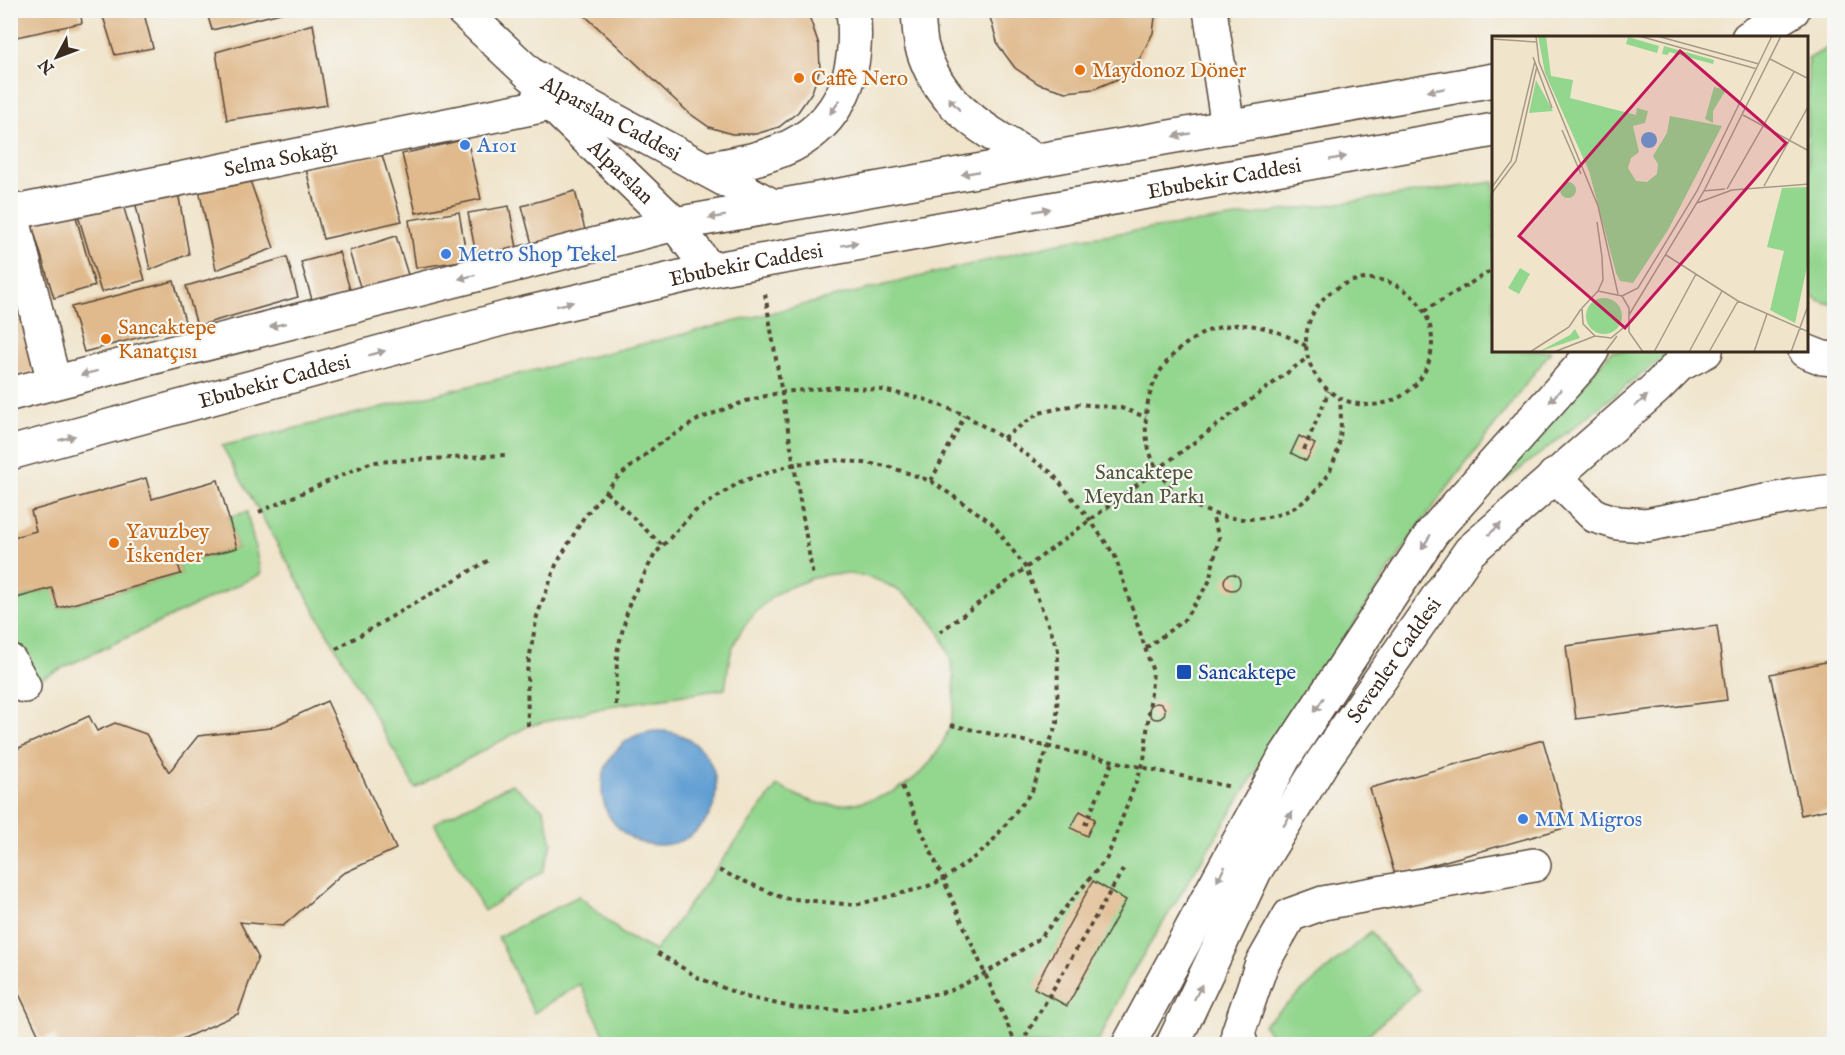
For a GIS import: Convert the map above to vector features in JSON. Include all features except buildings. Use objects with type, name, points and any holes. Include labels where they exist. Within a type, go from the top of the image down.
[{"type":"main road","name":"Alparslan Caddesi","points":[[462,10],[531,75],[775,207]]},
{"type":"main road","points":[[705,169],[768,155],[790,146],[810,133],[829,116],[844,95],[851,75],[855,32],[853,10]]},
{"type":"main road","points":[[918,10],[921,45],[930,69],[943,91],[967,117],[1036,161]]},
{"type":"main road","points":[[1210,10],[1228,127]]},
{"type":"main road","points":[[1748,36],[1793,10]]},
{"type":"main road","name":"Alparslan","points":[[531,75],[551,104],[675,224],[710,270]]},
{"type":"main road","points":[[10,394],[675,224],[1492,80]]},
{"type":"main road","name":"Selma Sokağı","points":[[11,211],[551,104]]},
{"type":"main road","name":"Ebubekir Caddesi","points":[[10,453],[510,317],[710,270],[1492,130]]},
{"type":"main road","points":[[11,211],[54,382]]},
{"type":"main road","name":"Sevenler Caddesi","points":[[1129,1044],[1284,758],[1432,533],[1591,352]]},
{"type":"main road","name":"Sevenler Caddesi","points":[[1173,1044],[1255,872],[1323,761],[1470,551],[1655,389],[1679,364],[1704,352]]},
{"type":"main road","points":[[1808,352],[1823,358],[1834,359]]},
{"type":"main road","points":[[1554,476],[1595,516],[1618,523],[1646,525],[1793,496],[1834,491]]},
{"type":"main road","points":[[1241,1044],[1238,1033],[1261,966],[1290,915],[1323,903],[1534,865]]},
{"type":"path","points":[[759,260],[813,577]]},
{"type":"path","points":[[1424,311],[1492,269]]},
{"type":"path","points":[[1362,279],[1381,279],[1413,296],[1424,311],[1430,328],[1432,345],[1429,363],[1420,379],[1408,392],[1393,401],[1375,405],[1357,405],[1340,399],[1314,375],[1307,358],[1308,322],[1316,305],[1329,292],[1345,283],[1362,279]]},
{"type":"path","points":[[1306,346],[1271,328],[1253,325],[1215,328],[1182,346],[1168,359],[1150,392],[1146,417],[1150,450],[1158,469],[1182,498],[1212,515],[1235,520],[1254,520],[1282,512],[1307,497],[1320,484],[1331,467],[1338,449],[1341,430],[1340,399]]},
{"type":"path","points":[[940,632],[1307,358]]},
{"type":"path","points":[[528,726],[527,671],[537,616],[556,565],[584,517],[617,478],[656,446],[699,419],[746,401],[782,392],[839,387],[882,390],[924,399],[965,414],[1004,438],[1052,473],[1090,520],[1115,556],[1154,672],[1144,761],[1107,858],[1040,938],[986,973],[950,991],[847,1011],[796,1008],[747,997],[708,982],[655,951]]},
{"type":"path","points":[[1304,450],[1329,391]]},
{"type":"path","points":[[1004,438],[1039,413],[1080,404],[1121,408],[1146,417]]},
{"type":"path","points":[[931,481],[965,414]]},
{"type":"path","points":[[259,512],[372,462],[507,455]]},
{"type":"path","points":[[616,705],[617,652],[630,601],[655,554],[694,512],[740,482],[794,464],[841,460],[887,466],[931,481],[991,522],[1026,568],[1058,650],[1057,723],[1032,791],[987,848],[944,879],[926,887],[855,905],[783,898],[716,869]]},
{"type":"path","points":[[606,492],[663,546]]},
{"type":"path","points":[[1146,648],[1184,620],[1209,582],[1219,537],[1212,515]]},
{"type":"path","points":[[336,650],[489,560]]},
{"type":"path","points":[[951,725],[1264,795]]},
{"type":"path","points":[[1085,825],[1113,761]]},
{"type":"path","points":[[902,786],[1016,1044]]},
{"type":"path","points":[[1022,1044],[1124,868]]},
{"type":"green space","points":[[1834,44],[1834,305],[1818,300],[1809,294],[1809,58]]},
{"type":"green space","name":"Sancaktepe Meydan Parkı","points":[[1492,182],[1492,352],[1550,352],[1421,523],[1262,762],[1129,978],[1097,1044],[609,1044],[580,984],[534,1013],[498,937],[579,896],[624,935],[655,951],[777,786],[818,803],[840,805],[855,803],[869,800],[903,786],[929,764],[946,735],[954,704],[953,671],[943,639],[923,611],[894,588],[872,578],[849,574],[814,578],[778,593],[750,620],[738,636],[731,653],[725,689],[616,705],[528,726],[415,788],[222,446],[1075,239]]},
{"type":"green space","points":[[1611,352],[1670,352],[1473,506]]},
{"type":"green space","points":[[247,512],[261,574],[33,682],[11,636],[11,600],[52,588],[59,608],[181,574],[178,564],[237,548],[228,517]]},
{"type":"green space","points":[[512,784],[544,810],[552,843],[543,871],[484,911],[434,823]]},
{"type":"green space","points":[[1370,932],[1419,990],[1357,1044],[1279,1044],[1263,1025]]},
{"type":"water","points":[[659,731],[681,735],[700,747],[712,766],[716,788],[712,810],[700,829],[681,841],[659,845],[637,841],[618,829],[606,810],[602,788],[606,766],[618,747],[637,735]]},
{"type":"place","name":"Maydonoz Döner","points":[[1080,70]]},
{"type":"place","name":"Caffè Nero","points":[[799,78]]},
{"type":"place","name":"A101","points":[[465,145]]},
{"type":"place","name":"Metro Shop Tekel","points":[[446,254]]},
{"type":"place","name":"Sancaktepe Kanatçısı","points":[[106,339]]},
{"type":"place","name":"Yavuzbey İskender","points":[[114,543]]},
{"type":"place","name":"Sancaktepe","points":[[1184,672]]},
{"type":"place","name":"MM Migros","points":[[1523,819]]}]
